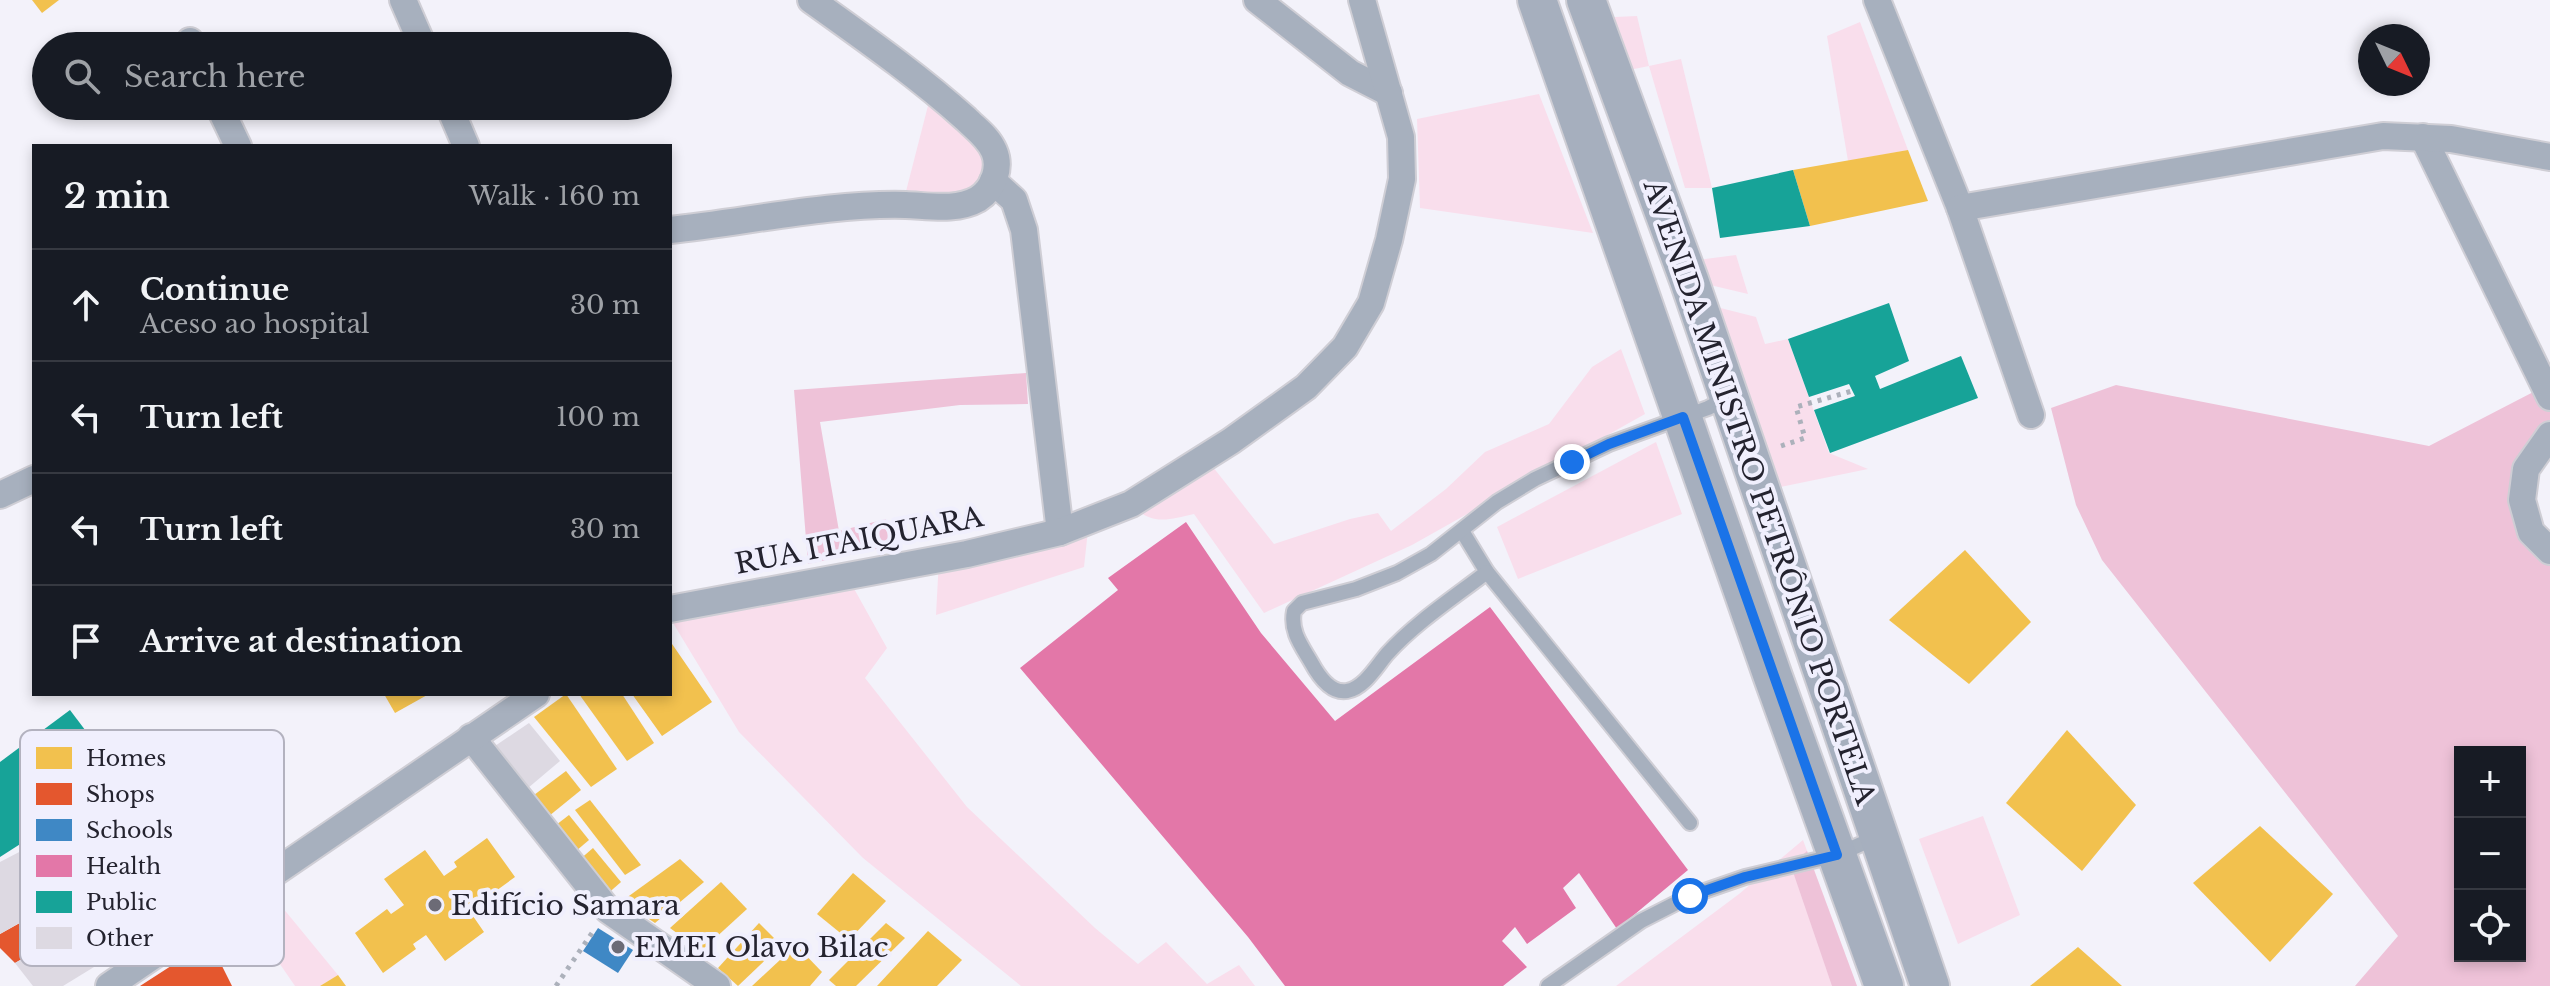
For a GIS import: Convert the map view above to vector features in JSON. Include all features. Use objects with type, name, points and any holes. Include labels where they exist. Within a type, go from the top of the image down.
[{"type":"street","points":[[403,0],[417,32]]},
{"type":"street","points":[[672,230],[716,226],[787,213],[903,205],[955,206],[981,197],[993,181],[997,163],[993,149],[983,134],[931,87],[811,0]]},
{"type":"street","points":[[1257,0],[1350,73],[1389,93]]},
{"type":"street","name":"RUA ITAIQUARA","points":[[672,609],[967,554],[1060,532],[1126,507],[1231,441],[1306,387],[1345,347],[1371,303],[1402,179],[1401,137],[1362,0]]},
{"type":"street","name":"AVENIDA MINISTRO PETRÔNIO PORTELA","points":[[1537,0],[1884,986]]},
{"type":"street","name":"AVENIDA MINISTRO PETRÔNIO PORTELA","points":[[1586,0],[1689,280],[1930,986]]},
{"type":"street","points":[[1877,0],[1960,208],[2031,415]]},
{"type":"street","points":[[226,120],[237,144]]},
{"type":"street","points":[[455,120],[465,144]]},
{"type":"street","points":[[1960,208],[2383,136],[2451,139],[2550,157]]},
{"type":"street","points":[[2423,137],[2550,397]]},
{"type":"street","points":[[993,181],[1014,200],[1024,230],[1042,360],[1060,532]]},
{"type":"street","points":[[2550,435],[2526,469],[2522,500],[2531,532],[2550,551]]},
{"type":"street","points":[[0,495],[32,480]]},
{"type":"street","points":[[284,866],[533,696]]},
{"type":"street","points":[[471,737],[608,910],[717,986]]},
{"type":"street","points":[[109,986],[138,966]]},
{"type":"lane","points":[[1487,572],[1398,642],[1356,688],[1345,692],[1334,690],[1316,673],[1294,632],[1294,611],[1302,603],[1356,589],[1397,573],[1431,554],[1497,502],[1535,479],[1609,444],[1729,397]]},
{"type":"lane","points":[[1462,531],[1487,572],[1690,823]]},
{"type":"lane","points":[[1548,986],[1641,921],[1690,896],[1745,877],[1837,855],[1879,836]]},
{"type":"path","points":[[1749,456],[1805,438],[1796,407],[1852,391]]},
{"type":"path","points":[[556,986],[608,910]]},
{"type":"shaded area","points":[[1637,16],[1649,66],[1614,73],[1593,18]]},
{"type":"shaded area","points":[[1860,22],[1908,150],[1848,161],[1827,36]]},
{"type":"shaded area","points":[[1681,59],[1712,188],[1685,188],[1649,66]]},
{"type":"shaded area","points":[[931,94],[988,147],[980,191],[903,203]]},
{"type":"shaded area","points":[[1539,94],[1593,233],[1420,208],[1417,119]]},
{"type":"shaded area","points":[[1736,255],[1748,294],[1689,280],[1682,262]]},
{"type":"shaded area","points":[[1697,302],[1756,317],[1765,344],[1788,339],[1829,453],[1868,469],[1761,491]]},
{"type":"shaded area","points":[[1621,349],[1645,414],[1412,545],[1264,613],[1194,514],[1160,520],[1146,516],[1131,504],[1205,457],[1274,544],[1378,513],[1391,531],[1446,489],[1485,452],[1549,424],[1592,367]]},
{"type":"shaded area","points":[[1026,373],[1028,404],[960,405],[820,422],[839,531],[886,519],[890,546],[808,564],[794,390]]},
{"type":"shaded area","points":[[2116,385],[2429,446],[2545,386],[2550,397],[2550,437],[2526,469],[2550,551],[2550,986],[2355,986],[2398,936],[2102,560],[2076,505],[2051,408]]},
{"type":"shaded area","points":[[1656,442],[1682,514],[1518,579],[1497,527]]},
{"type":"shaded area","points":[[1089,521],[1084,567],[936,615],[939,559]]},
{"type":"shaded area","points":[[847,576],[887,648],[865,678],[967,807],[1095,928],[1138,964],[1166,942],[1207,984],[1239,965],[1255,986],[1021,986],[863,858],[739,732],[672,618]]},
{"type":"shaded area","points":[[1983,816],[2020,915],[1958,944],[1919,839]]},
{"type":"shaded area","points":[[1803,840],[1857,986],[1616,986],[1739,894]]},
{"type":"shaded area","points":[[1807,851],[1857,986],[1832,986],[1791,866]]},
{"type":"shaded area","points":[[284,909],[338,975],[320,986],[295,986],[281,966],[284,966]]},
{"type":"building: Homes","points":[[32,0],[59,0],[42,13]]},
{"type":"building: Homes","points":[[1908,150],[1928,201],[1810,226],[1793,170]]},
{"type":"building: Homes","points":[[1965,550],[2031,622],[1969,684],[1889,620]]},
{"type":"building: Homes","points":[[672,644],[712,702],[662,736],[633,696],[672,696]]},
{"type":"building: Homes","points":[[385,696],[425,696],[395,713]]},
{"type":"building: Homes","points":[[567,696],[617,769],[591,787],[534,717]]},
{"type":"building: Homes","points":[[580,696],[623,696],[654,743],[627,761]]},
{"type":"building: Homes","points":[[2067,730],[2136,805],[2082,871],[2006,803]]},
{"type":"building: Homes","points":[[566,771],[581,790],[549,816],[534,795]]},
{"type":"building: Homes","points":[[590,800],[641,865],[625,875],[575,810]]},
{"type":"building: Homes","points":[[569,815],[589,840],[576,851],[556,825]]},
{"type":"building: Homes","points":[[2260,826],[2333,894],[2270,962],[2193,883]]},
{"type":"building: Homes","name":"Edifício Samara","points":[[487,838],[515,877],[482,901],[479,896],[466,906],[484,932],[445,961],[426,935],[413,944],[416,949],[383,973],[355,933],[387,909],[391,914],[404,905],[384,879],[425,850],[444,876],[457,867],[454,862]]},
{"type":"building: Homes","points":[[593,848],[621,882],[605,896],[578,861]]},
{"type":"building: Homes","points":[[680,859],[704,882],[655,923],[622,901]]},
{"type":"building: Homes","points":[[853,873],[886,901],[849,940],[817,914]]},
{"type":"building: Homes","points":[[721,882],[747,909],[701,951],[670,928]]},
{"type":"building: Homes","points":[[759,923],[781,945],[738,986],[718,968]]},
{"type":"building: Homes","points":[[886,923],[905,938],[856,986],[836,986],[829,980]]},
{"type":"building: Homes","points":[[928,931],[962,960],[937,986],[877,986]]},
{"type":"building: Homes","points":[[796,945],[822,972],[810,986],[752,986]]},
{"type":"building: Homes","points":[[2078,947],[2122,986],[2030,986]]},
{"type":"building: Homes","points":[[338,975],[346,986],[320,986]]},
{"type":"building: Shops","points":[[20,923],[20,960],[15,963],[0,948],[0,934]]},
{"type":"building: Shops","points":[[171,966],[222,966],[232,986],[140,986]]},
{"type":"building: Schools","points":[[598,928],[633,950],[618,973],[583,951]]},
{"type":"building: Health","points":[[1186,522],[1261,633],[1335,721],[1490,607],[1688,870],[1617,929],[1579,873],[1563,888],[1576,908],[1527,944],[1515,927],[1502,941],[1527,967],[1503,986],[1285,986],[1248,937],[1020,668],[1118,590],[1108,578]]},
{"type":"building: Public","points":[[1793,170],[1810,226],[1720,238],[1712,188]]},
{"type":"building: Public","points":[[1889,303],[1909,361],[1875,376],[1880,389],[1961,356],[1978,398],[1830,453],[1814,410],[1855,396],[1849,384],[1809,397],[1788,339]]},
{"type":"building: Public","points":[[70,710],[85,730],[43,730]]},
{"type":"building: Public","points":[[20,747],[20,844],[0,857],[0,762]]},
{"type":"building: Other","points":[[529,723],[560,761],[528,788],[492,748]]},
{"type":"building: Other","points":[[20,852],[20,923],[0,934],[0,862]]},
{"type":"building: Other","points":[[20,960],[20,966],[96,966],[63,986],[33,986],[15,963]]},
{"type":"place","name":"Edifício Samara","points":[[435,905]]},
{"type":"place","name":"EMEI Olavo Bilac","points":[[618,947]]},
{"type":"route","points":[[1572,462],[1609,444],[1683,417],[1837,855],[1745,877],[1690,896]]}]
